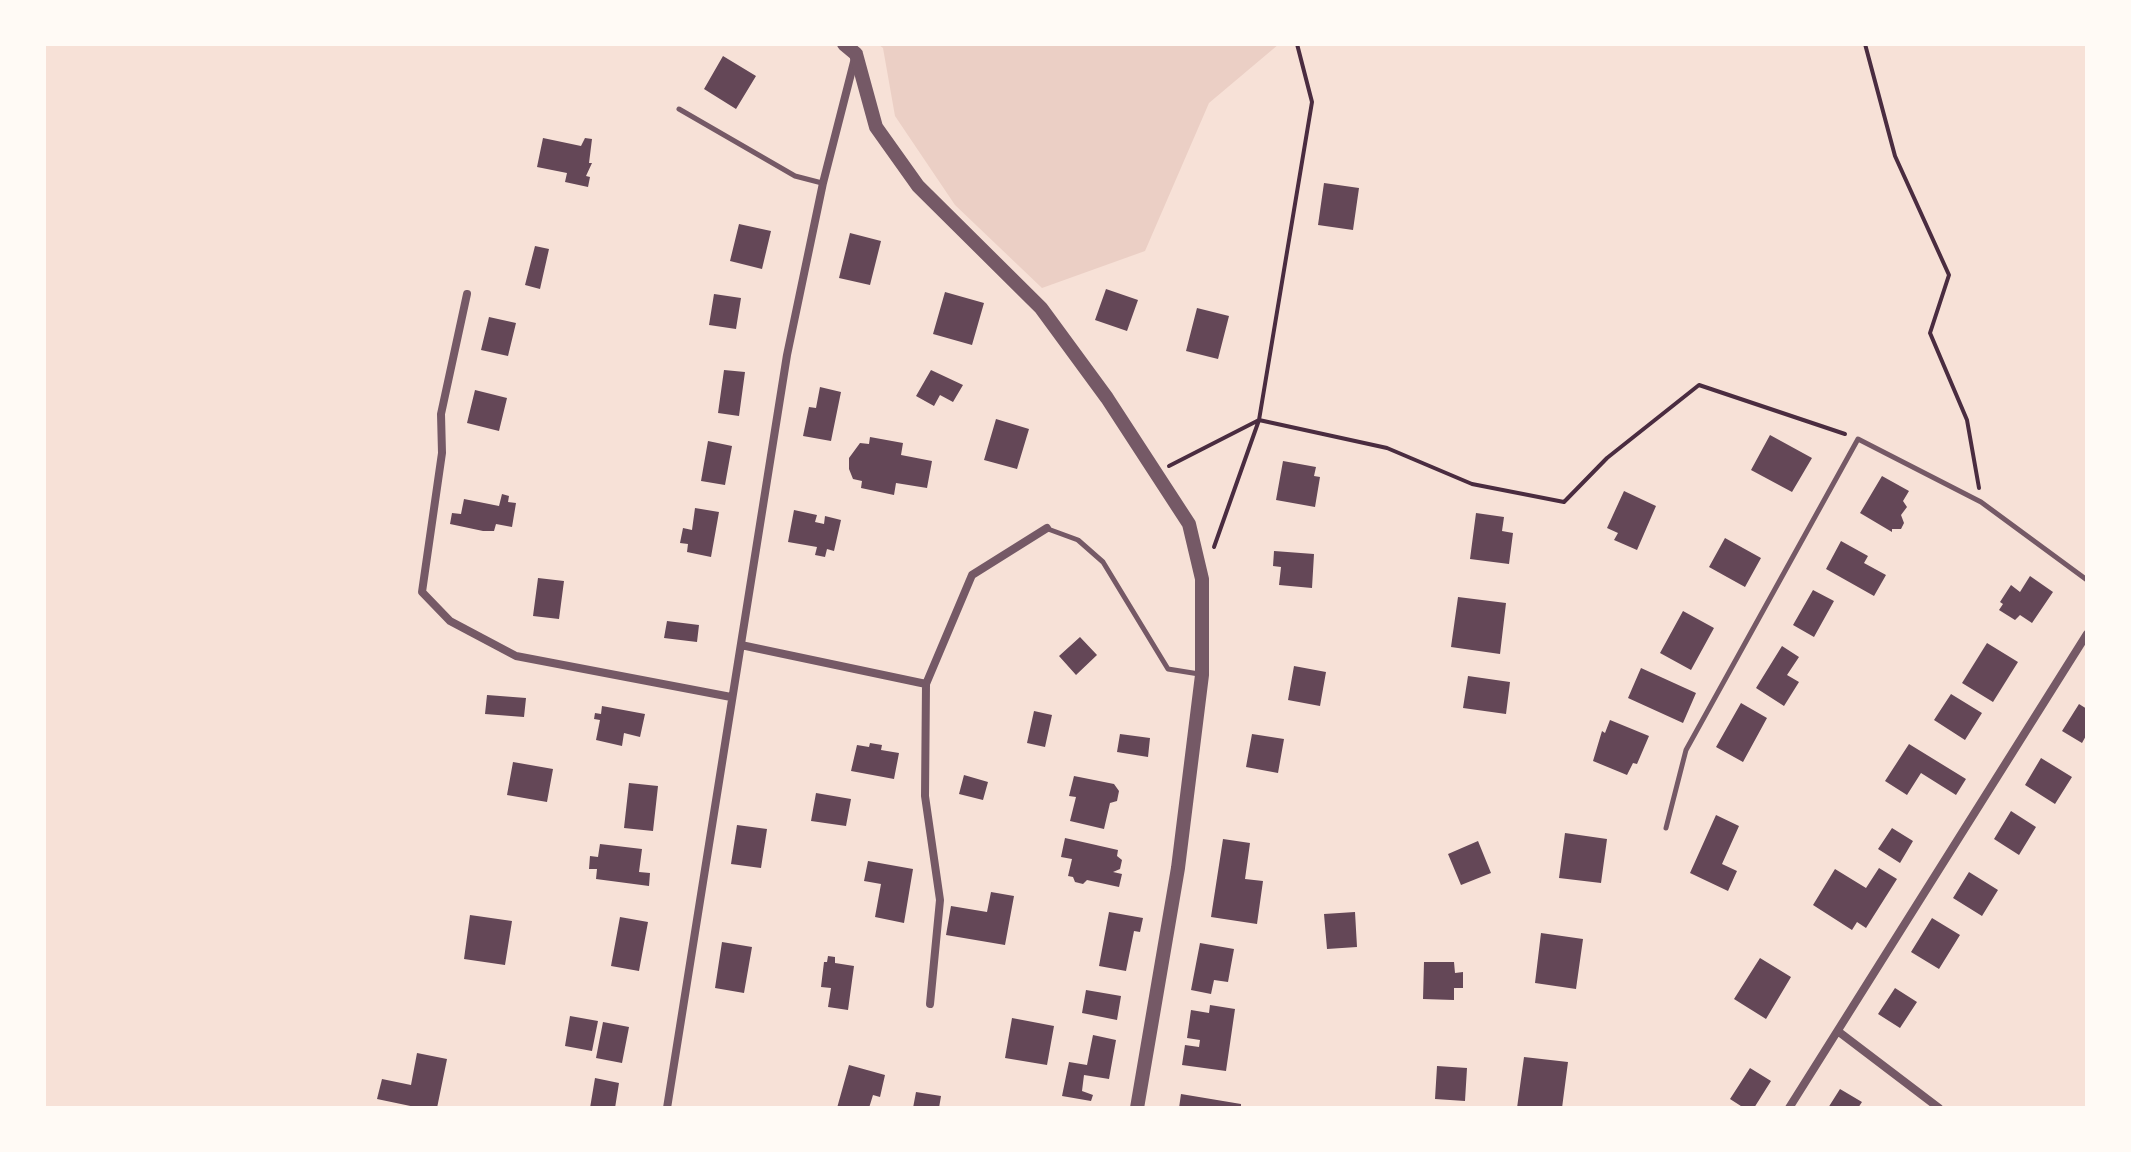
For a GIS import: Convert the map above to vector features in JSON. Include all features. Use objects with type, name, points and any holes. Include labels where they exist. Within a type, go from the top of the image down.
[{"type":"street","points":[[844,44],[859,49]]},
{"type":"street","points":[[667,1108],[787,355],[823,183],[859,49]]},
{"type":"street","points":[[859,49],[876,127],[918,186],[1041,308],[1107,398],[1189,524],[1202,579],[1202,675],[1178,868],[1137,1108]]},
{"type":"street","points":[[467,294],[441,414],[442,453],[422,592],[450,621],[516,656],[731,697]]},
{"type":"street","points":[[930,1004],[940,900],[925,796],[926,684],[972,575],[1047,528]]},
{"type":"street","points":[[1789,1108],[2087,634]]},
{"type":"street","points":[[741,645],[926,684]]},
{"type":"street","points":[[1839,1032],[1939,1108]]},
{"type":"lane","points":[[679,109],[795,176],[823,183]]},
{"type":"lane","points":[[1666,828],[1686,750],[1858,439],[1981,502],[2087,580]]},
{"type":"lane","points":[[1047,528],[1078,540],[1103,562],[1168,669],[1202,675]]},
{"type":"path","points":[[1212,550],[1259,420],[1312,102],[1297,44]]},
{"type":"path","points":[[1865,44],[1895,156],[1949,275],[1930,333],[1967,420],[1981,502]]},
{"type":"path","points":[[1156,473],[1259,420],[1387,448],[1472,484],[1564,502],[1607,458],[1699,385],[1858,439]]},
{"type":"shaded area","points":[[878,44],[1279,44],[1209,103],[1145,251],[1042,288],[955,205],[895,116],[883,48]]},
{"type":"building","points":[[723,56],[756,76],[736,109],[704,89]]},
{"type":"building","points":[[543,138],[581,146],[585,138],[592,139],[589,163],[592,163],[586,176],[590,177],[588,187],[565,182],[567,173],[537,167]]},
{"type":"building","points":[[1324,183],[1359,188],[1353,230],[1318,225]]},
{"type":"building","points":[[739,224],[771,231],[762,269],[730,261]]},
{"type":"building","points":[[850,233],[881,241],[870,285],[839,278]]},
{"type":"building","points":[[535,246],[549,249],[540,289],[525,285]]},
{"type":"building","points":[[1106,289],[1138,300],[1127,331],[1095,320]]},
{"type":"building","points":[[945,292],[984,303],[972,345],[933,334]]},
{"type":"building","points":[[714,294],[741,298],[736,329],[709,325]]},
{"type":"building","points":[[1197,308],[1229,316],[1218,359],[1186,351]]},
{"type":"building","points":[[489,317],[516,323],[508,356],[481,350]]},
{"type":"building","points":[[724,370],[745,372],[739,416],[718,413]]},
{"type":"building","points":[[931,370],[963,385],[953,402],[940,395],[934,406],[916,396]]},
{"type":"building","points":[[820,387],[841,392],[831,441],[803,436],[809,407],[816,408]]},
{"type":"building","points":[[475,390],[507,398],[499,431],[467,423]]},
{"type":"building","points":[[996,419],[1029,429],[1017,469],[984,460]]},
{"type":"building","points":[[1770,435],[1812,458],[1792,492],[1751,470]]},
{"type":"building","points":[[870,437],[903,443],[901,455],[932,461],[927,488],[896,483],[894,495],[861,488],[862,481],[853,479],[849,469],[849,458],[860,443],[869,444]]},
{"type":"building","points":[[708,441],[732,446],[725,485],[701,481]]},
{"type":"building","points":[[1283,461],[1316,467],[1314,476],[1320,477],[1315,507],[1276,500]]},
{"type":"building","points":[[1882,476],[1909,491],[1903,501],[1907,507],[1901,515],[1904,523],[1901,529],[1892,529],[1892,532],[1860,513]]},
{"type":"building","points":[[1624,491],[1656,506],[1637,550],[1614,540],[1618,533],[1607,528]]},
{"type":"building","points":[[502,494],[509,496],[508,502],[516,503],[512,527],[496,524],[494,531],[483,531],[450,524],[452,513],[461,514],[464,499],[499,506]]},
{"type":"building","points":[[695,508],[719,512],[711,557],[687,552],[688,544],[680,543],[683,528],[692,530]]},
{"type":"building","points":[[794,510],[817,515],[815,522],[824,524],[825,516],[841,520],[834,551],[827,549],[825,557],[815,555],[817,547],[788,542]]},
{"type":"building","points":[[1476,513],[1504,517],[1502,531],[1513,533],[1509,564],[1470,559]]},
{"type":"building","points":[[1725,538],[1761,558],[1745,587],[1709,567]]},
{"type":"building","points":[[1841,541],[1868,556],[1864,563],[1886,575],[1874,596],[1826,569]]},
{"type":"building","points":[[1274,551],[1314,554],[1312,588],[1279,585],[1281,567],[1273,566]]},
{"type":"building","points":[[2030,576],[2053,592],[2032,623],[2020,615],[2015,620],[1999,610],[2003,604],[2000,602],[2011,585],[2020,592]]},
{"type":"building","points":[[538,578],[564,581],[559,619],[533,616]]},
{"type":"building","points":[[1813,590],[1834,601],[1814,637],[1793,625]]},
{"type":"building","points":[[1458,597],[1506,603],[1500,654],[1451,647]]},
{"type":"building","points":[[1683,611],[1714,628],[1691,670],[1660,653]]},
{"type":"building","points":[[667,621],[699,625],[697,642],[664,638]]},
{"type":"building","points":[[1080,637],[1097,655],[1076,675],[1059,656]]},
{"type":"building","points":[[1987,643],[2018,662],[1993,702],[1962,683]]},
{"type":"building","points":[[1782,646],[1799,657],[1787,675],[1799,682],[1784,706],[1756,688]]},
{"type":"building","points":[[1294,666],[1326,672],[1320,706],[1288,700]]},
{"type":"building","points":[[1641,668],[1696,693],[1683,723],[1628,698]]},
{"type":"building","points":[[1468,676],[1510,682],[1506,714],[1463,708]]},
{"type":"building","points":[[1951,694],[1982,713],[1965,740],[1934,720]]},
{"type":"building","points":[[487,695],[526,698],[524,717],[485,714]]},
{"type":"building","points":[[1741,703],[1767,718],[1743,762],[1716,747]]},
{"type":"building","points":[[2079,704],[2087,709],[2087,734],[2082,743],[2062,731]]},
{"type":"building","points":[[602,706],[645,714],[640,737],[624,733],[622,746],[596,740],[600,720],[594,719],[595,713],[601,714]]},
{"type":"building","points":[[1034,711],[1052,715],[1045,747],[1027,743]]},
{"type":"building","points":[[1610,720],[1649,736],[1637,764],[1633,763],[1627,775],[1593,761],[1602,731],[1605,733]]},
{"type":"building","points":[[1120,734],[1150,738],[1148,757],[1117,752]]},
{"type":"building","points":[[1252,734],[1284,739],[1278,773],[1246,767]]},
{"type":"building","points":[[870,743],[882,745],[881,750],[899,753],[894,779],[851,771],[857,745],[869,747]]},
{"type":"building","points":[[1909,744],[1966,779],[1956,795],[1921,773],[1907,795],[1885,781]]},
{"type":"building","points":[[2041,758],[2072,777],[2055,804],[2025,785]]},
{"type":"building","points":[[513,762],[553,769],[547,802],[507,795]]},
{"type":"building","points":[[964,775],[988,782],[983,800],[959,794]]},
{"type":"building","points":[[1074,776],[1114,784],[1119,791],[1117,801],[1110,803],[1104,829],[1070,821],[1076,797],[1069,796]]},
{"type":"building","points":[[629,783],[658,786],[653,831],[624,828]]},
{"type":"building","points":[[816,793],[851,799],[846,826],[811,821]]},
{"type":"building","points":[[2011,811],[2036,827],[2019,855],[1994,839]]},
{"type":"building","points":[[1716,815],[1739,826],[1722,864],[1737,871],[1728,891],[1690,873]]},
{"type":"building","points":[[737,825],[767,829],[761,868],[731,864]]},
{"type":"building","points":[[1892,828],[1913,841],[1900,863],[1878,849]]},
{"type":"building","points":[[1565,833],[1607,839],[1601,883],[1559,878]]},
{"type":"building","points":[[1065,838],[1118,850],[1117,856],[1122,860],[1120,869],[1113,872],[1122,874],[1119,887],[1087,880],[1083,884],[1068,876],[1072,859],[1061,857]]},
{"type":"building","points":[[1223,839],[1250,843],[1245,879],[1263,881],[1257,924],[1211,917]]},
{"type":"building","points":[[1478,841],[1491,873],[1461,885],[1448,854]]},
{"type":"building","points":[[600,844],[642,849],[639,872],[650,873],[649,886],[596,879],[597,869],[589,869],[590,856],[598,857]]},
{"type":"building","points":[[868,861],[913,869],[904,923],[875,917],[881,884],[864,881]]},
{"type":"building","points":[[1879,868],[1897,879],[1866,928],[1857,922],[1852,930],[1813,905],[1835,869],[1866,888]]},
{"type":"building","points":[[1969,872],[1998,890],[1982,916],[1953,898]]},
{"type":"building","points":[[991,892],[1014,896],[1005,945],[946,935],[951,906],[987,912]]},
{"type":"building","points":[[1109,912],[1143,918],[1140,932],[1134,931],[1126,971],[1099,966]]},
{"type":"building","points":[[1355,912],[1357,947],[1327,949],[1324,914]]},
{"type":"building","points":[[470,915],[512,921],[505,965],[464,959]]},
{"type":"building","points":[[620,917],[648,922],[639,971],[611,966]]},
{"type":"building","points":[[1932,918],[1960,935],[1939,969],[1911,952]]},
{"type":"building","points":[[1541,933],[1583,939],[1576,989],[1535,983]]},
{"type":"building","points":[[722,942],[752,947],[744,993],[715,988]]},
{"type":"building","points":[[1200,943],[1234,949],[1228,982],[1214,980],[1211,994],[1191,990]]},
{"type":"building","points":[[828,956],[835,957],[835,963],[854,966],[848,1010],[828,1007],[831,988],[821,987],[824,962],[827,962]]},
{"type":"building","points":[[1760,958],[1791,977],[1766,1019],[1734,999]]},
{"type":"building","points":[[1424,962],[1454,962],[1455,973],[1463,972],[1463,988],[1454,988],[1454,1000],[1423,999]]},
{"type":"building","points":[[1895,988],[1917,1002],[1900,1028],[1878,1014]]},
{"type":"building","points":[[1086,990],[1121,996],[1117,1020],[1082,1013]]},
{"type":"building","points":[[1210,1005],[1235,1009],[1226,1071],[1182,1065],[1185,1045],[1199,1047],[1200,1040],[1187,1038],[1191,1010],[1209,1013]]},
{"type":"building","points":[[570,1016],[598,1021],[592,1051],[565,1046]]},
{"type":"building","points":[[1012,1018],[1054,1026],[1047,1065],[1005,1058]]},
{"type":"building","points":[[603,1022],[629,1027],[622,1063],[596,1058]]},
{"type":"building","points":[[1093,1035],[1116,1040],[1109,1079],[1084,1075],[1082,1091],[1093,1095],[1091,1101],[1062,1096],[1069,1062],[1087,1065]]},
{"type":"building","points":[[417,1053],[447,1059],[437,1108],[420,1108],[377,1099],[382,1079],[411,1085]]},
{"type":"building","points":[[1524,1057],[1568,1062],[1562,1108],[1517,1108]]},
{"type":"building","points":[[849,1065],[885,1075],[880,1097],[873,1095],[869,1108],[837,1108]]},
{"type":"building","points":[[1437,1066],[1467,1068],[1465,1101],[1435,1099]]},
{"type":"building","points":[[1750,1068],[1771,1081],[1754,1108],[1744,1108],[1730,1099]]},
{"type":"building","points":[[595,1078],[619,1083],[615,1108],[590,1108]]},
{"type":"building","points":[[1840,1089],[1862,1102],[1858,1108],[1828,1108]]},
{"type":"building","points":[[916,1092],[941,1096],[939,1108],[913,1108]]},
{"type":"building","points":[[1181,1094],[1241,1104],[1241,1108],[1179,1108]]}]
